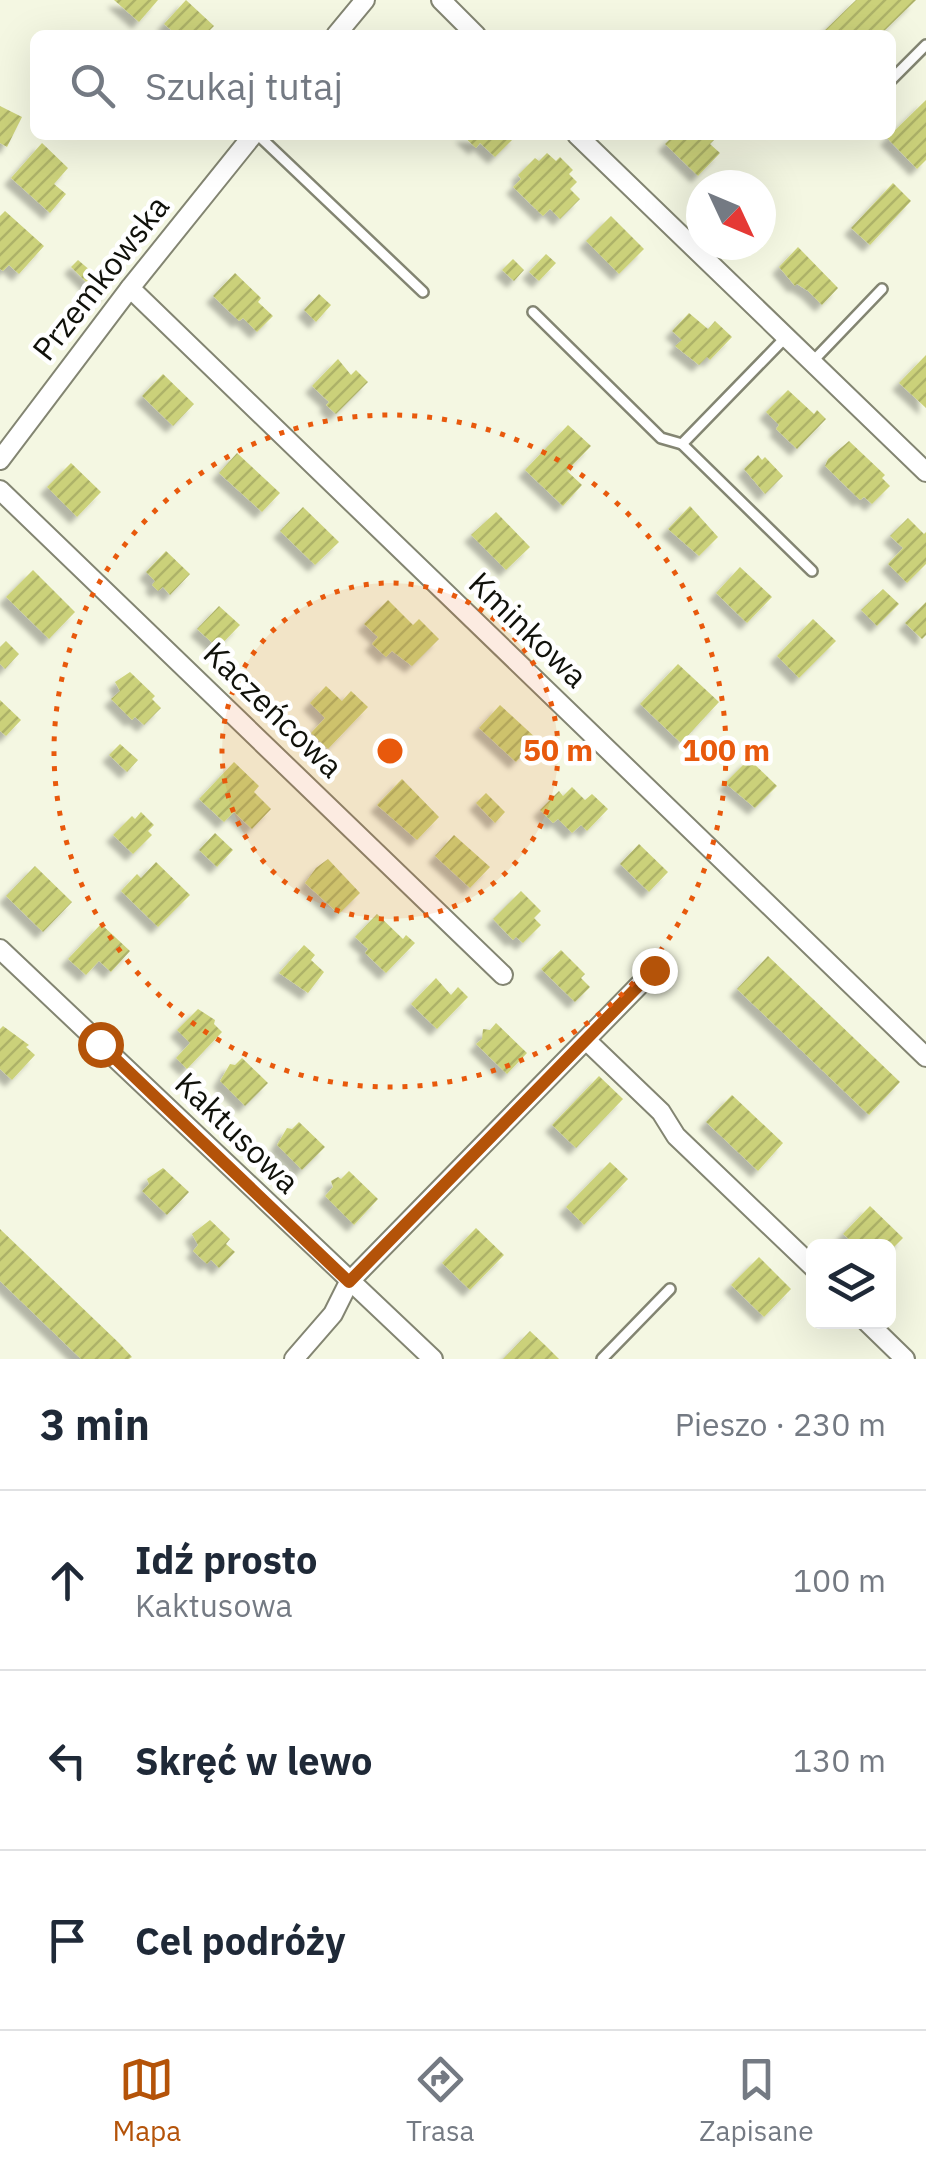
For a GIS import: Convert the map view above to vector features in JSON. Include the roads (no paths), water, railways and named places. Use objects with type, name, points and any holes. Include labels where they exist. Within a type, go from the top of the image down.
[{"type":"street","points":[[340,30],[366,0]]},
{"type":"street","points":[[440,0],[471,30]]},
{"type":"street","name":"Przemkowska","points":[[0,460],[130,288],[252,140]]},
{"type":"street","points":[[582,140],[926,472]]},
{"type":"street","name":"Kminkowa","points":[[130,288],[926,1057]]},
{"type":"street","name":"Kaczeńcowa","points":[[0,490],[503,975]]},
{"type":"street","name":"Kaktusowa","points":[[0,949],[433,1359]]},
{"type":"street","points":[[294,1359],[333,1314],[349,1282],[654,970]]},
{"type":"street","points":[[586,1040],[661,1112],[676,1136],[806,1260]]},
{"type":"street","points":[[874,1329],[905,1359]]},
{"type":"lane","points":[[896,75],[926,45]]},
{"type":"lane","points":[[261,140],[422,292]]},
{"type":"lane","points":[[811,363],[882,289]]},
{"type":"lane","points":[[533,312],[660,438],[682,444],[812,571]]},
{"type":"lane","points":[[682,444],[785,338]]},
{"type":"lane","points":[[602,1359],[670,1288]]}]
